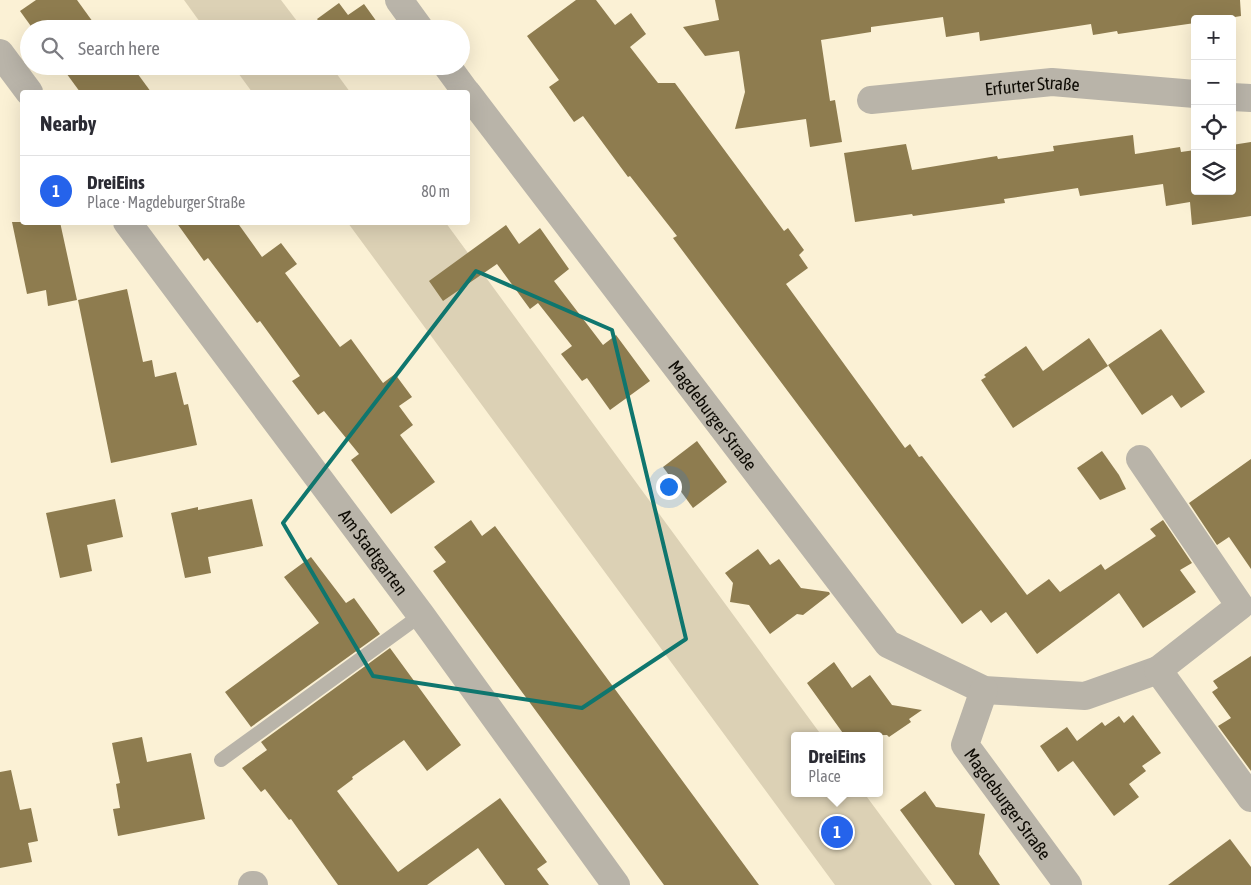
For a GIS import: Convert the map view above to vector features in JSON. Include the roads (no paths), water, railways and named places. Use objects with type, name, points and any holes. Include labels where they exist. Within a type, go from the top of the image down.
[{"type":"street","points":[[399,0],[413,20]]},
{"type":"street","points":[[0,53],[28,90]]},
{"type":"street","name":"Magdeburger Straße","points":[[454,75],[465,90]]},
{"type":"street","name":"Erfurter Straße","points":[[871,100],[1052,82],[1191,94]]},
{"type":"street","name":"Magdeburger Straße","points":[[470,97],[888,644],[984,690],[1085,696],[1158,670],[1246,602],[1140,459]]},
{"type":"street","points":[[1236,97],[1251,98]]},
{"type":"street","name":"Am Stadtgarten","points":[[129,225],[421,615],[616,885]]},
{"type":"street","points":[[1158,670],[1251,798]]},
{"type":"street","name":"Magdeburger Straße","points":[[984,690],[965,745],[1068,885]]},
{"type":"lane","points":[[221,760],[421,615]]},
{"type":"place","name":"DreiEins","points":[[837,832]]}]
